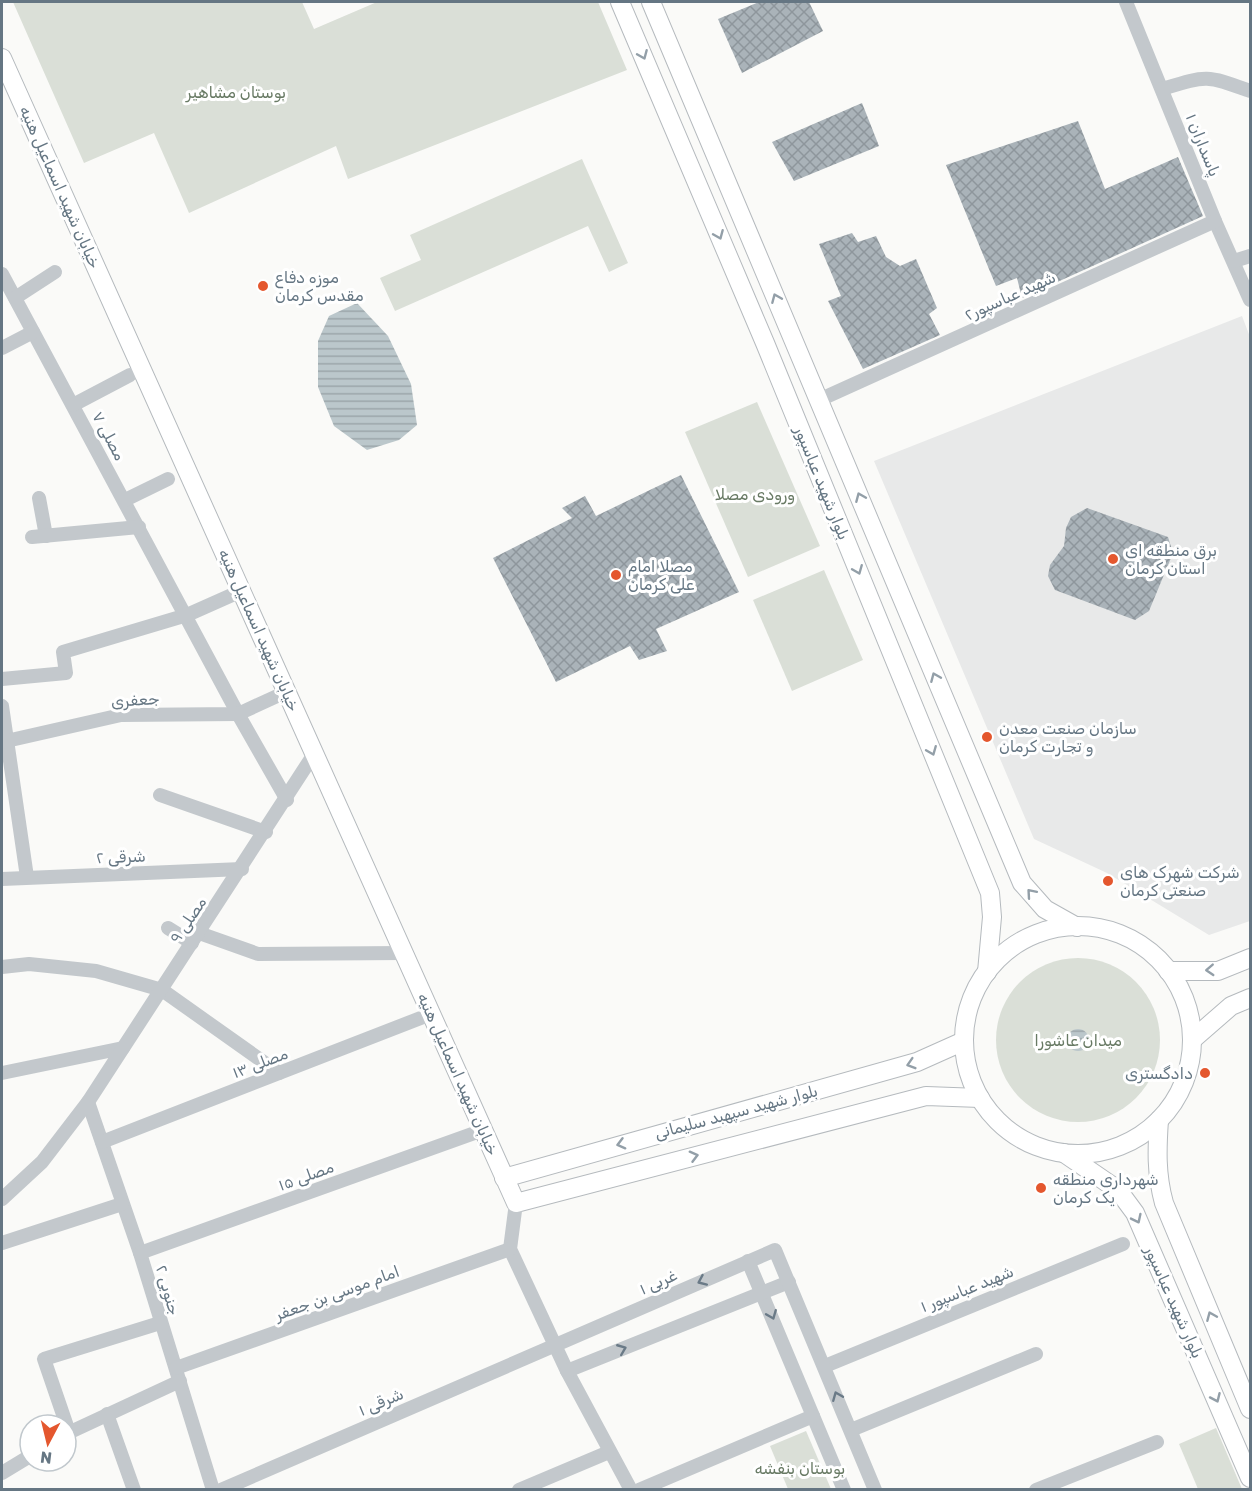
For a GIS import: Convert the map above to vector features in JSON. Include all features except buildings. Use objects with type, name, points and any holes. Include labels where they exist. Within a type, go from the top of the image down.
[{"type":"main road","name":"بلوار شهید عباسپور","points":[[620,2],[765,343],[990,893],[992,917],[987,972]]},
{"type":"main road","name":"بلوار شهید عباسپور","points":[[651,2],[1022,883],[1045,909],[1077,927]]},
{"type":"main road","name":"خیابان شهید اسماعیل هنیه","points":[[2,58],[516,1203]]},
{"type":"main road","points":[[765,343],[790,333]]},
{"type":"main road","points":[[1077,927],[1121,935],[1147,950],[1177,983],[1188,1010],[1192,1040],[1184,1083],[1160,1120],[1122,1145],[1094,1153],[1064,1153],[1022,1139],[998,1121],[980,1098],[968,1070],[964,1041],[970,1005],[987,972],[1021,942],[1048,931],[1077,927]]},
{"type":"main road","points":[[1168,971],[1218,970],[1251,958]]},
{"type":"main road","points":[[1192,1040],[1231,1006],[1251,998]]},
{"type":"main road","name":"بلوار شهید سپهبد سلیمانی","points":[[504,1178],[917,1062],[964,1041]]},
{"type":"main road","name":"بلوار شهید سپهبد سلیمانی","points":[[516,1203],[926,1096],[980,1098]]},
{"type":"main road","name":"بلوار شهید عباسپور","points":[[1160,1120],[1157,1171],[1164,1203],[1251,1409]]},
{"type":"main road","name":"بلوار شهید عباسپور","points":[[1064,1153],[1118,1190],[1135,1213],[1251,1478]]},
{"type":"street","name":"پاسداران ۱","points":[[1126,2],[1215,221],[1251,300]]},
{"type":"street","points":[[1162,89],[1201,77],[1215,78],[1251,91]]},
{"type":"street","name":"شهید عباسپور۲","points":[[819,400],[1215,221]]},
{"type":"street","points":[[1233,261],[1251,256]]},
{"type":"street","points":[[15,298],[55,272]]},
{"type":"street","name":"مصلی ۷","points":[[2,274],[187,615],[238,714],[287,800]]},
{"type":"street","points":[[2,348],[33,332]]},
{"type":"street","points":[[73,405],[130,375]]},
{"type":"street","points":[[124,500],[168,479]]},
{"type":"street","points":[[39,498],[39,536],[139,527]]},
{"type":"street","points":[[2,679],[66,673],[63,652],[187,615],[241,591]]},
{"type":"street","points":[[238,714],[286,692]]},
{"type":"street","points":[[2,705],[5,742],[27,878]]},
{"type":"street","name":"جعفری","points":[[5,742],[121,715],[238,714]]},
{"type":"street","name":"مصلی ۹","points":[[88,1102],[287,800],[314,754]]},
{"type":"street","points":[[160,795],[266,832]]},
{"type":"street","name":"۲ شرقی","points":[[2,879],[242,869]]},
{"type":"street","points":[[168,927],[196,938],[258,954],[404,953]]},
{"type":"street","points":[[2,967],[29,964],[96,970],[162,990],[279,1073]]},
{"type":"street","name":"مصلی ۱۳","points":[[102,1142],[431,1014]]},
{"type":"street","points":[[2,1073],[123,1048]]},
{"type":"street","points":[[2,1199],[42,1162],[88,1102]]},
{"type":"street","name":"جنوبی ۲","points":[[88,1102],[140,1253],[213,1490]]},
{"type":"street","name":"مصلی ۱۵","points":[[140,1253],[483,1130]]},
{"type":"street","points":[[516,1203],[510,1249],[567,1371],[631,1490]]},
{"type":"street","points":[[2,1243],[122,1204]]},
{"type":"street","name":"شهید عباسپور ۱","points":[[825,1366],[1123,1244]]},
{"type":"street","name":"امام موسی بن جعفر","points":[[78,1428],[178,1375],[510,1249]]},
{"type":"street","name":"۱ غربی","points":[[555,1346],[775,1250],[789,1282]]},
{"type":"street","points":[[748,1261],[763,1292],[844,1490]]},
{"type":"street","points":[[567,1371],[789,1282],[875,1490]]},
{"type":"street","points":[[61,1413],[44,1359],[160,1323]]},
{"type":"street","name":"شرقی ۱","points":[[221,1490],[555,1346]]},
{"type":"street","points":[[851,1430],[1036,1354]]},
{"type":"street","points":[[107,1414],[134,1490]]},
{"type":"street","points":[[639,1490],[813,1416]]},
{"type":"street","points":[[1036,1490],[1157,1442]]},
{"type":"street","points":[[519,1490],[609,1452]]},
{"type":"street","points":[[2,1473],[18,1463]]},
{"type":"shaded area","points":[[357,303],[388,336],[411,384],[417,425],[399,440],[367,450],[334,426],[318,387],[318,341],[329,316]]},
{"type":"shaded area","points":[[1242,316],[1250,337],[1250,921],[1209,935],[1107,873],[1034,839],[874,461]]},
{"type":"shaded area","points":[[1078,1029],[1088,1036],[1089,1040],[1082,1050],[1078,1051],[1068,1044],[1067,1040],[1074,1030]]},
{"type":"green space","name":"بوستان مشاهیر","points":[[13,2],[302,2],[314,29],[377,2],[598,2],[627,70],[348,179],[336,146],[189,213],[154,133],[84,163]]},
{"type":"green space","points":[[582,159],[628,263],[609,272],[588,226],[395,311],[380,278],[421,260],[410,235]]},
{"type":"green space","name":"ورودی مصلا","points":[[757,402],[820,546],[748,577],[685,432]]},
{"type":"green space","points":[[824,570],[863,660],[792,691],[753,600]]},
{"type":"green space","name":"میدان عاشورا","points":[[1078,958],[1094,959],[1109,964],[1136,982],[1154,1009],[1159,1024],[1159,1056],[1154,1071],[1136,1098],[1109,1116],[1094,1121],[1078,1122],[1062,1121],[1047,1116],[1020,1098],[1002,1071],[997,1056],[996,1040],[997,1024],[1002,1009],[1020,982],[1047,964],[1062,959]]},
{"type":"green space","points":[[1216,1428],[1242,1489],[1198,1489],[1179,1444]]},
{"type":"green space","name":"بوستان بنفشه","points":[[806,1431],[831,1489],[788,1489],[770,1446]]},
{"type":"place","name":"موزه دفاع مقدس کرمان","points":[[263,286]]},
{"type":"place","name":"برق منطقه ای استان کرمان","points":[[1113,559]]},
{"type":"place","name":"مصلا امام علی کرمان","points":[[616,575]]},
{"type":"place","name":"سازمان صنعت معدن و تجارت کرمان","points":[[987,737]]},
{"type":"place","name":"شرکت شهرک های صنعتی کرمان","points":[[1108,881]]},
{"type":"place","name":"دادگستری","points":[[1205,1073]]},
{"type":"place","name":"شهرداری منطقه یک کرمان","points":[[1041,1188]]}]
